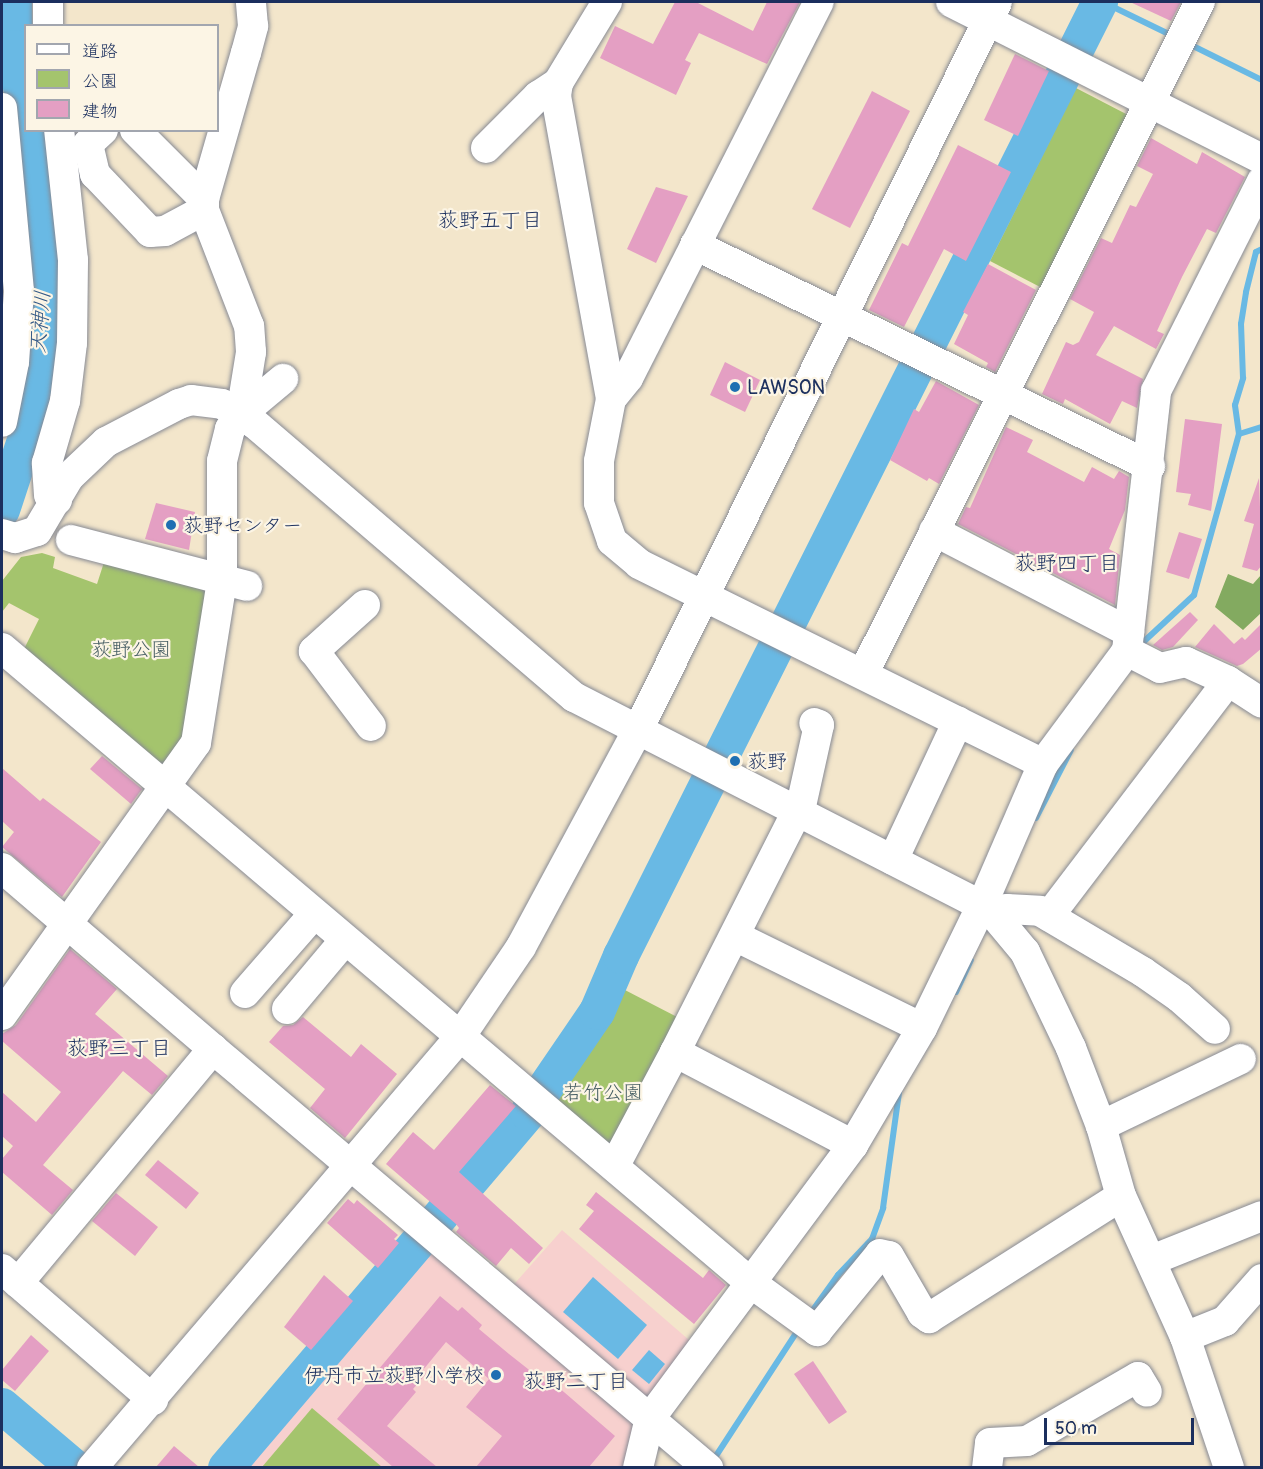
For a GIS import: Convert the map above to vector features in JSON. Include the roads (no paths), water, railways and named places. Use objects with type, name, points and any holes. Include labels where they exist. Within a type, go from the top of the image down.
[{"type":"street","points":[[48,2],[48,24]]},
{"type":"street","points":[[101,132],[88,144],[95,174],[150,232],[165,231],[204,205],[246,53],[252,26],[251,2]]},
{"type":"street","points":[[486,148],[538,96],[558,83],[607,2]]},
{"type":"street","points":[[611,399],[628,378],[819,2]]},
{"type":"street","points":[[951,2],[993,10],[1070,62],[1262,159]]},
{"type":"street","points":[[864,672],[1200,2]]},
{"type":"street","points":[[92,1467],[153,1400],[460,1037],[542,911],[636,732],[703,593],[844,316],[993,10]]},
{"type":"street","points":[[558,83],[560,125],[611,399],[599,461],[599,503],[612,542],[639,564],[864,672],[1043,764]]},
{"type":"street","points":[[2,108],[19,291],[14,362],[2,422]]},
{"type":"street","points":[[57,500],[49,495],[47,463],[65,401],[72,343],[73,260],[59,132]]},
{"type":"street","points":[[137,132],[204,205],[249,326],[251,352],[241,414]]},
{"type":"street","points":[[638,1467],[651,1418],[853,1145],[991,911],[1043,764],[1128,642],[1150,466],[1156,391],[1262,181]]},
{"type":"street","points":[[695,245],[844,316],[1002,398],[1150,466]]},
{"type":"street","points":[[2,1015],[196,743],[234,584],[222,461],[230,429],[241,414],[283,379]]},
{"type":"street","points":[[8,536],[37,531],[69,477],[95,448],[179,404],[208,401],[241,414],[552,681],[636,732],[991,911],[1016,939],[1042,984],[1101,1126],[1121,1196],[1185,1337],[1229,1467]]},
{"type":"street","points":[[934,531],[1128,642],[1160,669],[1186,662],[1228,681],[1262,703]]},
{"type":"street","points":[[70,540],[234,584]]},
{"type":"street","points":[[365,605],[314,651],[371,726]]},
{"type":"street","points":[[2,648],[166,785],[313,915],[615,1165],[751,1282],[817,1331],[880,1254],[889,1256],[922,1313],[929,1318],[1121,1196]]},
{"type":"street","points":[[1049,916],[1228,681]]},
{"type":"street","points":[[893,860],[958,721]]},
{"type":"street","points":[[615,1165],[798,814],[819,725],[814,723]]},
{"type":"street","points":[[2,868],[350,1167],[708,1467]]},
{"type":"street","points":[[991,911],[1022,907],[1049,916],[1143,972],[1179,997],[1215,1029]]},
{"type":"street","points":[[245,993],[313,915]]},
{"type":"street","points":[[735,936],[922,1028]]},
{"type":"street","points":[[287,1010],[344,940]]},
{"type":"street","points":[[153,1400],[10,1276],[213,1049]]},
{"type":"street","points":[[675,1052],[853,1145]]},
{"type":"street","points":[[1101,1126],[1241,1059]]},
{"type":"street","points":[[1152,1260],[1262,1216]]},
{"type":"street","points":[[1185,1337],[1225,1321],[1262,1279]]},
{"type":"street","points":[[987,1467],[990,1443],[1027,1441],[1138,1377],[1147,1392]]},
{"type":"water","points":[[593,1277],[647,1325],[618,1359],[563,1312]]},
{"type":"water","points":[[649,1350],[665,1364],[649,1384],[632,1370]]},
{"type":"waterway","name":"天神川","points":[[14,2],[15,48],[24,108]]},
{"type":"waterway","points":[[226,1468],[528,1113],[597,1012],[621,956],[1100,2]]},
{"type":"waterway","points":[[1103,2],[1175,37]]},
{"type":"waterway","points":[[1189,44],[1262,80]]},
{"type":"waterway","name":"天神川","points":[[2,510],[26,437],[43,329],[45,273],[27,132]]},
{"type":"waterway","points":[[1239,434],[1235,405],[1243,378],[1241,324],[1256,252],[1262,249]]},
{"type":"waterway","points":[[1139,646],[1194,595],[1239,434],[1262,427]]},
{"type":"waterway","points":[[1036,818],[1071,750]]},
{"type":"waterway","points":[[956,992],[971,960]]},
{"type":"waterway","points":[[810,1314],[838,1275],[872,1239],[883,1208],[899,1092]]},
{"type":"waterway","points":[[712,1462],[800,1327]]},
{"type":"waterway","points":[[2,1406],[75,1468]]},
{"type":"place","name":"LAWSON","points":[[735,387]]},
{"type":"place","name":"荻野センター","points":[[171,525]]},
{"type":"place","name":"荻野","points":[[735,761]]},
{"type":"place","name":"伊丹市立荻野小学校","points":[[496,1375]]},
{"type":"district","name":"荻野五丁目","points":[[490,221]]},
{"type":"district","name":"荻野四丁目","points":[[1067,564]]},
{"type":"district","name":"荻野三丁目","points":[[119,1049]]},
{"type":"district","name":"荻野二丁目","points":[[576,1382]]},
{"type":"park label","name":"荻野公園","points":[[131,649]]},
{"type":"park label","name":"若竹公園","points":[[603,1092]]}]
